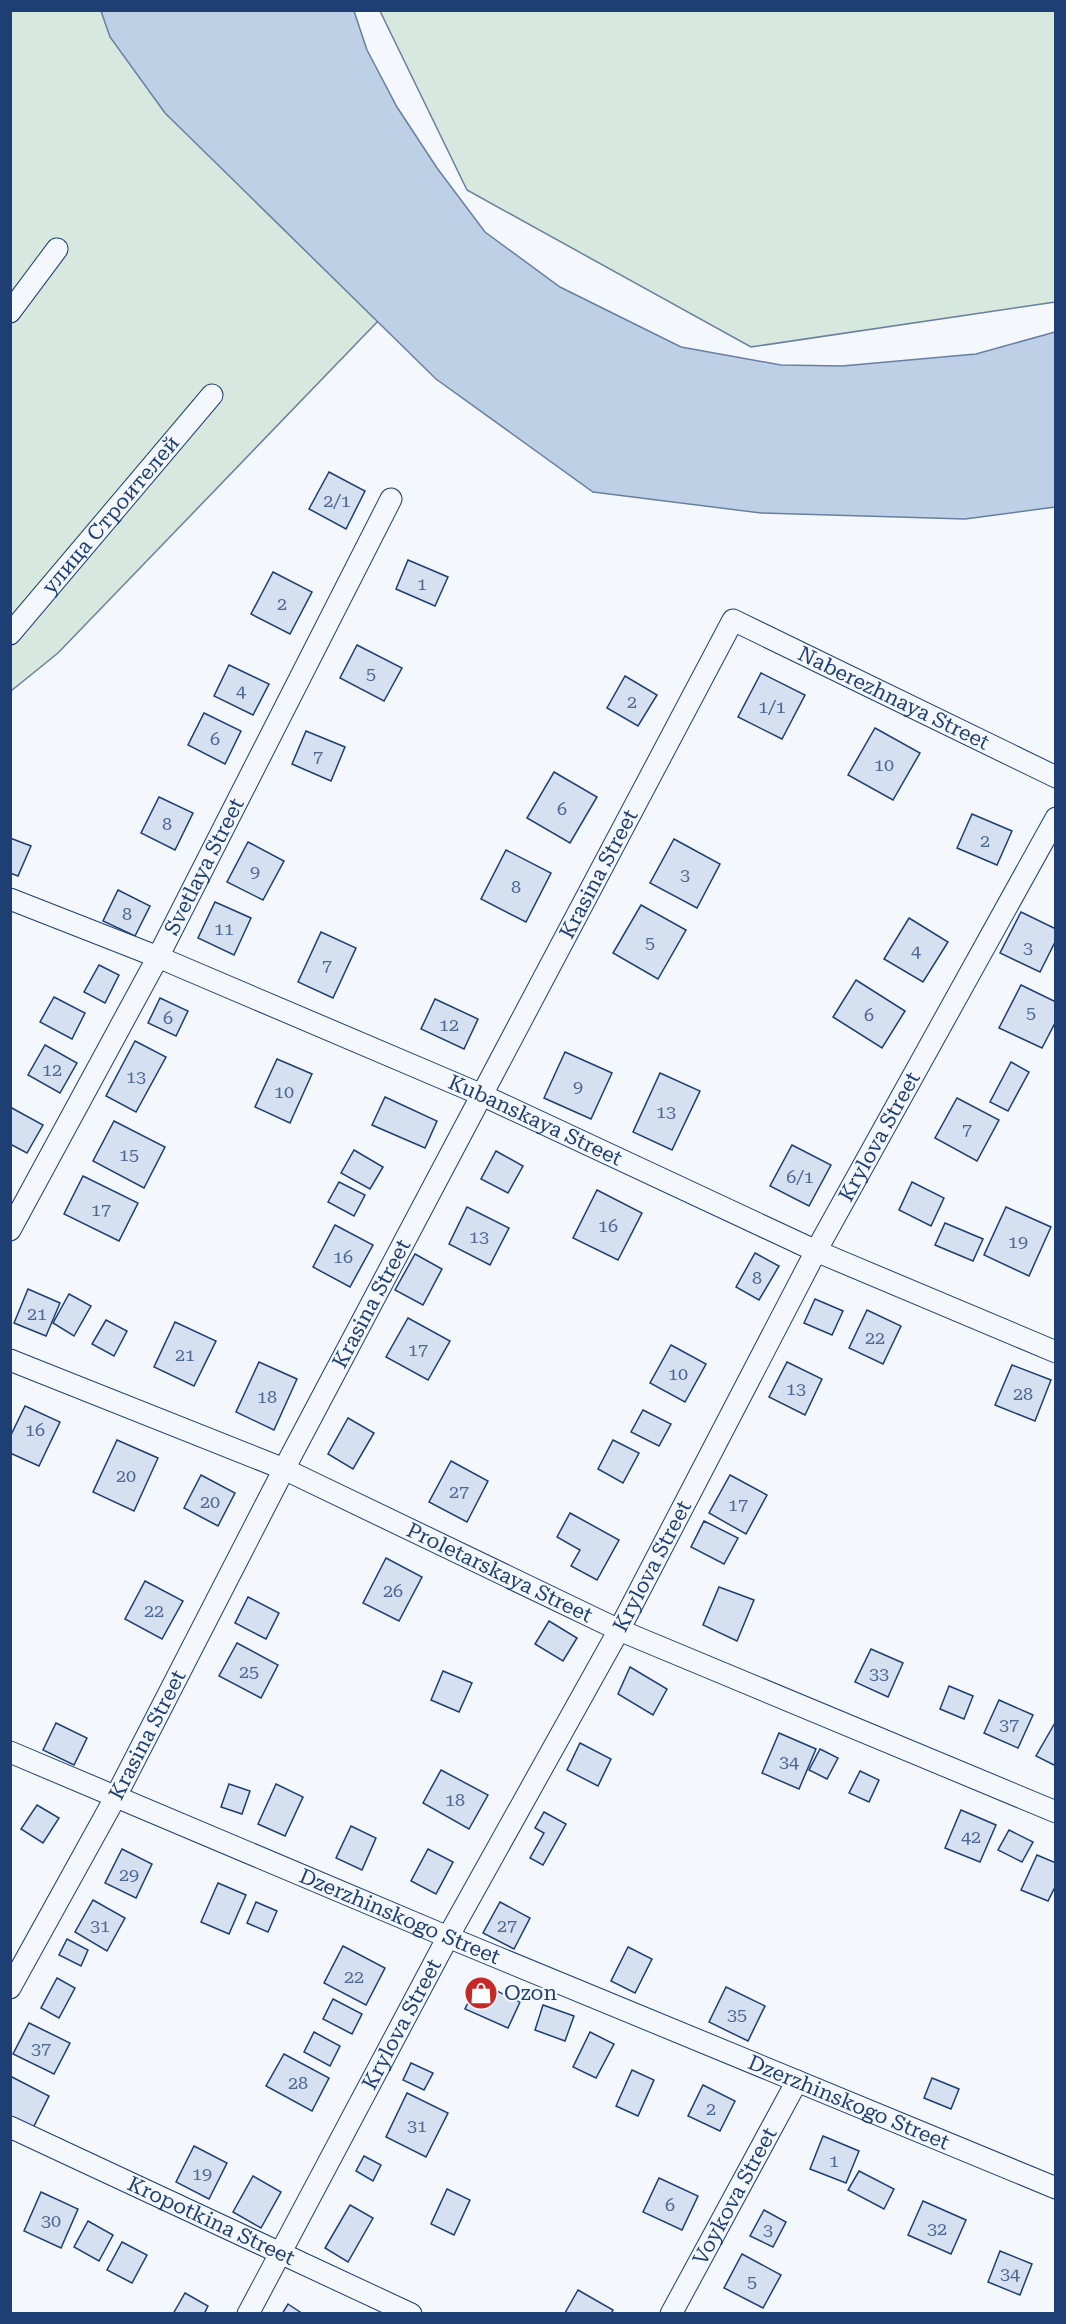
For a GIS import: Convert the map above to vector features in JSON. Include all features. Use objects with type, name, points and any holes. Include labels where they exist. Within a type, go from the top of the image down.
[{"type":"street","points":[[10,312],[57,249]]},
{"type":"street","name":"улица Строителей","points":[[10,634],[212,395]]},
{"type":"street","name":"Svetlaya Street","points":[[10,1230],[158,957],[391,499]]},
{"type":"street","name":"Naberezhnaya Street","points":[[733,620],[1056,777]]},
{"type":"street","name":"Krasina Street","points":[[10,1989],[115,1798],[284,1469],[733,620]]},
{"type":"street","name":"Krylova Street","points":[[248,2313],[448,1937],[619,1630],[816,1251],[1056,818]]},
{"type":"street","name":"Kubanskaya Street","points":[[10,899],[158,957],[482,1095],[816,1251],[1056,1352]]},
{"type":"street","name":"Proletarskaya Street","points":[[10,1360],[284,1469],[619,1630],[1056,1812]]},
{"type":"street","name":"Dzerzhinskogo Street","points":[[10,1752],[448,1937],[1056,2188]]},
{"type":"street","name":"Voykova Street","points":[[671,2313],[797,2081]]},
{"type":"street","name":"Kropotkina Street","points":[[10,2127],[411,2313]]},
{"type":"shaded area","points":[[11,11],[110,11],[380,319],[58,653],[11,691]]},
{"type":"shaded area","points":[[380,11],[1055,11],[1055,302],[751,347],[467,190]]},
{"type":"water","points":[[101,11],[354,11],[367,50],[397,107],[437,168],[485,232],[560,287],[681,347],[781,365],[842,366],[976,354],[1055,332],[1055,507],[965,519],[761,513],[593,492],[436,379],[165,113],[110,37]]},
{"type":"building","points":[[329,472],[365,491],[346,529],[309,509]]},
{"type":"building","points":[[408,560],[448,577],[435,606],[396,589]]},
{"type":"building","points":[[273,572],[312,592],[290,634],[251,614]]},
{"type":"building","points":[[357,645],[402,668],[384,701],[340,678]]},
{"type":"building","points":[[229,665],[269,684],[253,715],[214,696]]},
{"type":"building","points":[[761,673],[805,695],[782,739],[738,717]]},
{"type":"building","points":[[625,676],[657,695],[638,726],[607,708]]},
{"type":"building","points":[[204,713],[241,731],[225,764],[188,745]]},
{"type":"building","points":[[875,728],[920,753],[893,800],[848,775]]},
{"type":"building","points":[[306,731],[345,747],[331,781],[292,764]]},
{"type":"building","points":[[554,772],[597,797],[570,843],[527,818]]},
{"type":"building","points":[[159,797],[193,813],[175,850],[141,833]]},
{"type":"building","points":[[972,814],[1012,831],[997,865],[957,848]]},
{"type":"building","points":[[10,838],[31,846],[18,876],[10,873]]},
{"type":"building","points":[[674,839],[720,864],[697,908],[650,883]]},
{"type":"building","points":[[248,842],[284,861],[263,900],[227,882]]},
{"type":"building","points":[[506,850],[551,873],[526,922],[481,899]]},
{"type":"building","points":[[118,890],[150,906],[135,936],[103,921]]},
{"type":"building","points":[[215,902],[251,918],[234,955],[198,938]]},
{"type":"building","points":[[641,905],[686,930],[658,979],[613,953]]},
{"type":"building","points":[[1021,912],[1056,929],[1056,940],[1040,972],[1000,953]]},
{"type":"building","points":[[909,918],[948,942],[923,982],[884,959]]},
{"type":"building","points":[[321,932],[356,948],[333,998],[298,982]]},
{"type":"building","points":[[99,965],[119,975],[105,1003],[84,992]]},
{"type":"building","points":[[856,980],[905,1011],[882,1048],[833,1017]]},
{"type":"building","points":[[1021,985],[1056,1002],[1056,1021],[1042,1048],[999,1028]]},
{"type":"building","points":[[54,997],[85,1013],[72,1039],[40,1022]]},
{"type":"building","points":[[160,998],[188,1011],[176,1036],[148,1023]]},
{"type":"building","points":[[435,999],[478,1019],[464,1049],[421,1029]]},
{"type":"building","points":[[135,1041],[166,1057],[136,1112],[106,1096]]},
{"type":"building","points":[[45,1045],[77,1063],[60,1093],[28,1075]]},
{"type":"building","points":[[565,1052],[612,1073],[591,1119],[544,1098]]},
{"type":"building","points":[[277,1059],[312,1074],[290,1123],[255,1107]]},
{"type":"building","points":[[1011,1062],[1029,1072],[1008,1111],[990,1102]]},
{"type":"building","points":[[660,1073],[700,1091],[672,1150],[633,1132]]},
{"type":"building","points":[[385,1097],[437,1121],[425,1148],[372,1125]]},
{"type":"building","points":[[957,1098],[999,1120],[977,1161],[935,1138]]},
{"type":"building","points":[[10,1107],[43,1125],[27,1153],[10,1144]]},
{"type":"building","points":[[114,1121],[165,1147],[144,1188],[93,1161]]},
{"type":"building","points":[[792,1145],[831,1165],[809,1206],[770,1186]]},
{"type":"building","points":[[354,1150],[383,1167],[370,1189],[341,1173]]},
{"type":"building","points":[[496,1151],[523,1166],[508,1193],[481,1179]]},
{"type":"building","points":[[83,1176],[138,1203],[119,1241],[64,1214]]},
{"type":"building","points":[[339,1182],[365,1195],[354,1216],[328,1202]]},
{"type":"building","points":[[912,1182],[944,1198],[931,1226],[899,1210]]},
{"type":"building","points":[[597,1190],[642,1213],[618,1260],[573,1238]]},
{"type":"building","points":[[467,1207],[509,1228],[490,1265],[449,1244]]},
{"type":"building","points":[[1006,1207],[1051,1227],[1029,1276],[984,1255]]},
{"type":"building","points":[[945,1223],[983,1239],[973,1261],[935,1245]]},
{"type":"building","points":[[335,1225],[373,1245],[350,1287],[313,1267]]},
{"type":"building","points":[[755,1253],[779,1266],[759,1300],[736,1287]]},
{"type":"building","points":[[415,1254],[442,1269],[423,1305],[395,1290]]},
{"type":"building","points":[[28,1289],[60,1303],[46,1336],[14,1323]]},
{"type":"building","points":[[69,1294],[91,1306],[74,1336],[53,1323]]},
{"type":"building","points":[[815,1299],[843,1311],[832,1335],[804,1323]]},
{"type":"building","points":[[867,1310],[901,1326],[883,1364],[849,1348]]},
{"type":"building","points":[[408,1318],[450,1341],[428,1380],[386,1357]]},
{"type":"building","points":[[106,1320],[127,1331],[114,1356],[92,1344]]},
{"type":"building","points":[[175,1322],[216,1341],[194,1386],[154,1367]]},
{"type":"building","points":[[671,1345],[706,1364],[685,1402],[650,1383]]},
{"type":"building","points":[[259,1362],[297,1379],[274,1430],[236,1412]]},
{"type":"building","points":[[787,1362],[822,1379],[805,1415],[769,1397]]},
{"type":"building","points":[[1012,1365],[1051,1380],[1035,1421],[995,1405]]},
{"type":"building","points":[[25,1406],[60,1422],[39,1466],[10,1453],[10,1437]]},
{"type":"building","points":[[643,1410],[671,1424],[659,1446],[631,1432]]},
{"type":"building","points":[[348,1418],[374,1433],[353,1469],[328,1454]]},
{"type":"building","points":[[117,1440],[158,1458],[134,1511],[93,1492]]},
{"type":"building","points":[[613,1440],[639,1453],[623,1483],[598,1469]]},
{"type":"building","points":[[451,1461],[488,1481],[467,1522],[429,1502]]},
{"type":"building","points":[[201,1475],[235,1493],[218,1526],[184,1508]]},
{"type":"building","points":[[730,1475],[767,1495],[746,1534],[709,1513]]},
{"type":"building","points":[[570,1513],[619,1540],[597,1580],[571,1566],[580,1550],[557,1537]]},
{"type":"building","points":[[704,1521],[738,1538],[724,1564],[691,1547]]},
{"type":"building","points":[[386,1558],[422,1577],[399,1621],[363,1603]]},
{"type":"building","points":[[145,1581],[183,1601],[162,1639],[125,1619]]},
{"type":"building","points":[[719,1587],[754,1600],[737,1641],[703,1625]]},
{"type":"building","points":[[248,1597],[279,1613],[266,1639],[235,1623]]},
{"type":"building","points":[[549,1621],[577,1638],[563,1661],[535,1644]]},
{"type":"building","points":[[237,1643],[278,1665],[261,1698],[219,1676]]},
{"type":"building","points":[[871,1649],[903,1663],[888,1697],[855,1682]]},
{"type":"building","points":[[630,1667],[667,1689],[653,1715],[618,1694]]},
{"type":"building","points":[[443,1671],[472,1683],[459,1712],[431,1700]]},
{"type":"building","points":[[949,1686],[973,1696],[964,1719],[940,1709]]},
{"type":"building","points":[[999,1700],[1033,1715],[1018,1748],[984,1733]]},
{"type":"building","points":[[1056,1721],[1056,1766],[1036,1756]]},
{"type":"building","points":[[56,1723],[87,1738],[74,1765],[43,1750]]},
{"type":"building","points":[[779,1733],[816,1749],[799,1789],[762,1773]]},
{"type":"building","points":[[580,1743],[611,1759],[598,1786],[567,1770]]},
{"type":"building","points":[[820,1749],[838,1758],[827,1779],[809,1770]]},
{"type":"building","points":[[441,1770],[488,1795],[469,1829],[423,1803]]},
{"type":"building","points":[[860,1771],[879,1780],[869,1802],[849,1793]]},
{"type":"building","points":[[229,1784],[250,1791],[242,1814],[221,1807]]},
{"type":"building","points":[[276,1784],[303,1797],[285,1836],[258,1824]]},
{"type":"building","points":[[37,1805],[59,1818],[43,1843],[21,1829]]},
{"type":"building","points":[[961,1810],[996,1825],[980,1862],[945,1848]]},
{"type":"building","points":[[544,1812],[566,1824],[543,1865],[530,1858],[544,1833],[535,1828]]},
{"type":"building","points":[[351,1826],[376,1838],[362,1870],[336,1858]]},
{"type":"building","points":[[1009,1830],[1033,1842],[1022,1862],[998,1850]]},
{"type":"building","points":[[122,1849],[152,1864],[136,1898],[105,1883]]},
{"type":"building","points":[[428,1849],[453,1862],[436,1894],[411,1881]]},
{"type":"building","points":[[1037,1855],[1056,1863],[1056,1885],[1048,1901],[1021,1890]]},
{"type":"building","points":[[218,1883],[246,1895],[229,1934],[201,1922]]},
{"type":"building","points":[[93,1900],[125,1918],[107,1951],[75,1932]]},
{"type":"building","points":[[256,1902],[277,1911],[268,1932],[247,1923]]},
{"type":"building","points":[[500,1902],[530,1918],[514,1949],[483,1933]]},
{"type":"building","points":[[67,1939],[88,1950],[81,1966],[59,1955]]},
{"type":"building","points":[[343,1946],[385,1968],[366,2005],[324,1983]]},
{"type":"building","points":[[628,1947],[652,1959],[635,1993],[611,1981]]},
{"type":"building","points":[[57,1978],[75,1988],[59,2018],[41,2008]]},
{"type":"building","points":[[478,1982],[520,2002],[508,2028],[465,2009]]},
{"type":"building","points":[[726,1987],[765,2006],[748,2041],[709,2022]]},
{"type":"building","points":[[333,1999],[362,2014],[352,2034],[323,2019]]},
{"type":"building","points":[[543,2005],[574,2016],[565,2041],[535,2030]]},
{"type":"building","points":[[29,2023],[70,2043],[54,2074],[13,2054]]},
{"type":"building","points":[[314,2032],[340,2046],[330,2066],[304,2052]]},
{"type":"building","points":[[590,2032],[614,2044],[596,2078],[573,2067]]},
{"type":"building","points":[[284,2054],[329,2078],[312,2111],[266,2086]]},
{"type":"building","points":[[411,2063],[433,2073],[424,2090],[403,2080]]},
{"type":"building","points":[[632,2070],[654,2080],[638,2116],[616,2106]]},
{"type":"building","points":[[10,2076],[49,2096],[31,2132],[10,2121]]},
{"type":"building","points":[[932,2078],[959,2089],[951,2109],[924,2098]]},
{"type":"building","points":[[703,2085],[735,2101],[720,2131],[688,2116]]},
{"type":"building","points":[[407,2093],[448,2113],[426,2157],[386,2137]]},
{"type":"building","points":[[823,2136],[859,2151],[846,2183],[810,2169]]},
{"type":"building","points":[[194,2146],[227,2163],[209,2199],[176,2182]]},
{"type":"building","points":[[364,2156],[381,2165],[373,2181],[356,2171]]},
{"type":"building","points":[[859,2171],[894,2189],[884,2209],[848,2190]]},
{"type":"building","points":[[253,2176],[281,2192],[261,2228],[233,2212]]},
{"type":"building","points":[[659,2178],[698,2196],[682,2230],[643,2212]]},
{"type":"building","points":[[447,2189],[470,2200],[454,2235],[431,2224]]},
{"type":"building","points":[[41,2192],[78,2209],[61,2248],[24,2231]]},
{"type":"building","points":[[923,2201],[966,2220],[951,2254],[908,2235]]},
{"type":"building","points":[[350,2205],[373,2218],[348,2262],[325,2248]]},
{"type":"building","points":[[764,2210],[786,2222],[773,2247],[750,2236]]},
{"type":"building","points":[[88,2221],[113,2235],[99,2261],[74,2247]]},
{"type":"building","points":[[122,2242],[147,2255],[132,2283],[107,2270]]},
{"type":"building","points":[[1000,2251],[1032,2264],[1020,2295],[988,2282]]},
{"type":"building","points":[[742,2254],[781,2275],[763,2308],[724,2288]]},
{"type":"building","points":[[578,2290],[613,2310],[611,2314],[565,2313]]},
{"type":"building","points":[[185,2293],[208,2306],[204,2314],[173,2314]]},
{"type":"building","points":[[288,2304],[303,2314],[282,2314]]},
{"type":"place","name":"Ozon","points":[[481,1993]]}]
